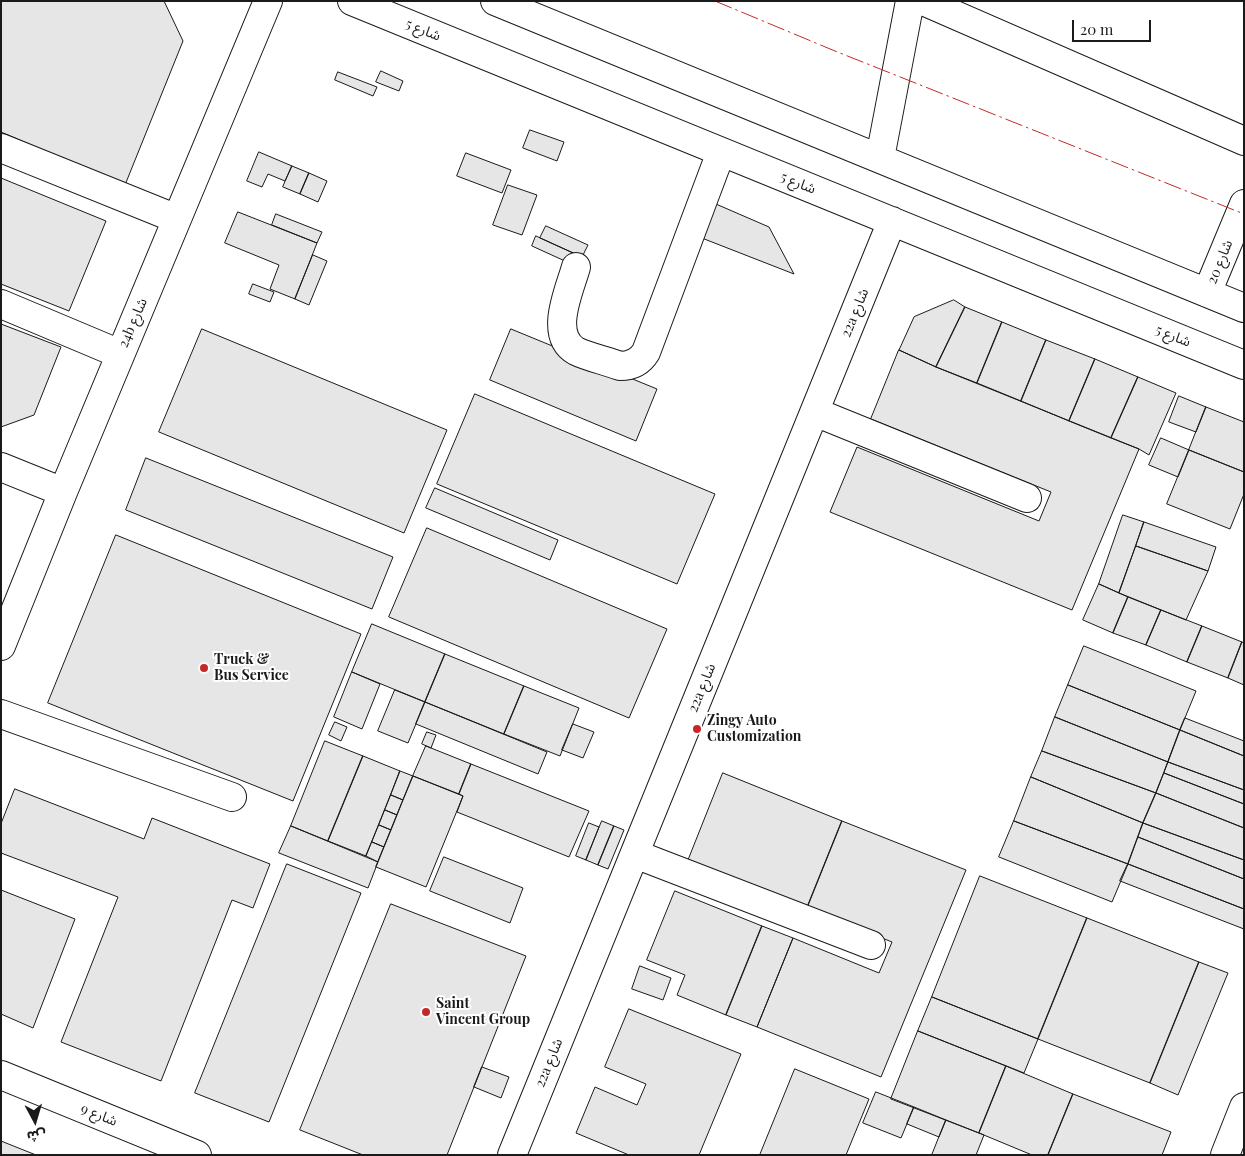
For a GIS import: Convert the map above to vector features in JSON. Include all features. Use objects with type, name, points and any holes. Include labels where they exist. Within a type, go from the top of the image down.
[{"type":"street","name":"24b شارع","points":[[1,646],[120,354],[268,1]]},
{"type":"street","name":"شارع 5","points":[[352,1],[1244,366]]},
{"type":"street","points":[[495,1],[1244,308]]},
{"type":"street","points":[[880,158],[910,1]]},
{"type":"street","points":[[923,1],[1244,141]]},
{"type":"street","points":[[1,148],[177,219]]},
{"type":"street","points":[[576,267],[561,320],[563,335],[567,342],[575,350],[620,366],[628,366],[642,359],[721,152]]},
{"type":"street","name":"شارع 20","points":[[1207,292],[1244,204]]},
{"type":"street","name":"22a شارع","points":[[512,1155],[892,221]]},
{"type":"street","points":[[1,304],[120,354]]},
{"type":"street","points":[[815,412],[1027,498]]},
{"type":"street","points":[[1,467],[63,492]]},
{"type":"street","points":[[1,714],[232,797]]},
{"type":"street","points":[[635,854],[871,946]]},
{"type":"street","name":"شارع 9","points":[[1,1075],[197,1155]]},
{"type":"street","points":[[1224,1155],[1244,1107]]},
{"type":"building","points":[[1,1],[164,1],[183,41],[125,185],[1,132]]},
{"type":"building","points":[[381,71],[403,81],[399,91],[376,82]]},
{"type":"building","points":[[338,72],[377,87],[373,96],[335,80]]},
{"type":"building","points":[[530,130],[564,142],[557,161],[523,148]]},
{"type":"building","points":[[259,152],[292,166],[285,181],[268,174],[262,187],[247,181]]},
{"type":"building","points":[[466,153],[511,170],[502,193],[457,176]]},
{"type":"building","points":[[292,166],[309,173],[300,194],[283,187]]},
{"type":"building","points":[[309,173],[327,181],[318,202],[300,194]]},
{"type":"building","points":[[1,178],[106,221],[69,311],[1,284]]},
{"type":"building","points":[[508,185],[537,195],[522,235],[493,225]]},
{"type":"building","points":[[709,201],[769,227],[794,274],[694,235]]},
{"type":"building","points":[[238,212],[317,243],[295,299],[270,289],[279,265],[225,243]]},
{"type":"building","points":[[276,214],[322,232],[317,243],[272,225]]},
{"type":"building","points":[[546,226],[588,245],[582,257],[540,238]]},
{"type":"building","points":[[536,236],[582,257],[578,267],[532,246]]},
{"type":"building","points":[[313,255],[327,261],[309,305],[295,299]]},
{"type":"building","points":[[253,284],[274,292],[270,302],[249,294]]},
{"type":"building","points":[[954,300],[965,307],[936,367],[899,350],[914,317]]},
{"type":"building","points":[[965,307],[1002,322],[977,383],[936,367]]},
{"type":"building","points":[[1002,322],[1046,340],[1021,401],[977,383]]},
{"type":"building","points":[[1,324],[61,347],[34,415],[1,427]]},
{"type":"building","points":[[202,329],[447,430],[404,533],[159,432]]},
{"type":"building","points":[[511,329],[657,389],[636,441],[490,380]]},
{"type":"building","points":[[1046,340],[1095,359],[1069,421],[1021,401]]},
{"type":"building","points":[[899,350],[936,367],[1139,449],[1072,610],[830,512],[857,447],[1039,521],[1051,492],[871,419]]},
{"type":"building","points":[[1095,359],[1138,377],[1111,438],[1069,421]]},
{"type":"building","points":[[1138,377],[1176,393],[1149,455],[1111,438]]},
{"type":"building","points":[[475,394],[715,494],[677,584],[437,484]]},
{"type":"building","points":[[1179,396],[1206,407],[1196,432],[1169,422]]},
{"type":"building","points":[[1206,407],[1244,422],[1244,472],[1189,450]]},
{"type":"building","points":[[1161,438],[1189,450],[1178,477],[1149,465]]},
{"type":"building","points":[[1189,450],[1244,472],[1244,494],[1230,529],[1167,504]]},
{"type":"building","points":[[146,458],[393,557],[372,609],[126,510]]},
{"type":"building","points":[[435,488],[558,540],[550,560],[426,508]]},
{"type":"building","points":[[1123,515],[1144,522],[1119,593],[1099,584]]},
{"type":"building","points":[[1144,522],[1216,547],[1208,571],[1136,546]]},
{"type":"building","points":[[427,528],[667,629],[629,718],[389,617]]},
{"type":"building","name":"Truck & Bus Service","points":[[116,535],[361,634],[293,801],[48,703]]},
{"type":"building","points":[[1136,546],[1208,571],[1186,620],[1119,593]]},
{"type":"building","points":[[1099,584],[1128,597],[1113,633],[1083,620]]},
{"type":"building","points":[[1128,597],[1161,610],[1146,645],[1113,633]]},
{"type":"building","points":[[1161,610],[1202,626],[1187,662],[1146,645]]},
{"type":"building","points":[[372,624],[445,654],[425,702],[352,672]]},
{"type":"building","points":[[1202,626],[1242,642],[1228,678],[1187,662]]},
{"type":"building","points":[[1242,642],[1244,643],[1244,685],[1228,678]]},
{"type":"building","points":[[1084,646],[1196,691],[1180,730],[1068,685]]},
{"type":"building","points":[[445,654],[524,686],[504,734],[425,702]]},
{"type":"building","points":[[352,672],[380,684],[362,729],[334,717]]},
{"type":"building","points":[[1068,685],[1180,730],[1168,762],[1055,717]]},
{"type":"building","points":[[524,686],[579,708],[560,756],[504,734]]},
{"type":"building","points":[[395,690],[425,702],[408,743],[378,731]]},
{"type":"building","points":[[425,702],[547,752],[538,774],[416,724]]},
{"type":"building","points":[[1055,717],[1168,762],[1156,793],[1042,751]]},
{"type":"building","points":[[1185,718],[1244,741],[1244,756],[1180,730]]},
{"type":"building","points":[[335,722],[347,727],[341,741],[329,735]]},
{"type":"building","points":[[573,724],[594,732],[583,758],[562,750]]},
{"type":"building","points":[[1180,730],[1244,756],[1244,790],[1168,762]]},
{"type":"building","points":[[427,732],[436,735],[431,748],[422,744]]},
{"type":"building","points":[[325,741],[363,756],[328,841],[291,826]]},
{"type":"building","points":[[426,746],[471,764],[459,794],[413,776]]},
{"type":"building","points":[[1042,751],[1156,793],[1143,823],[1031,777]]},
{"type":"building","points":[[363,756],[400,771],[366,856],[328,841]]},
{"type":"building","points":[[1168,762],[1244,790],[1244,804],[1164,773]]},
{"type":"building","points":[[471,764],[589,811],[569,857],[457,812],[463,796],[459,794]]},
{"type":"building","points":[[400,771],[413,776],[403,800],[391,795]]},
{"type":"building","points":[[723,773],[842,821],[807,908],[688,861]]},
{"type":"building","points":[[1164,773],[1244,804],[1244,828],[1156,793]]},
{"type":"building","points":[[413,776],[463,796],[426,887],[376,867]]},
{"type":"building","points":[[1031,777],[1143,823],[1128,864],[1014,821]]},
{"type":"building","points":[[15,789],[144,839],[152,818],[270,864],[253,908],[232,900],[161,1081],[61,1042],[118,897],[1,853],[1,824]]},
{"type":"building","points":[[1156,793],[1244,828],[1244,860],[1143,823]]},
{"type":"building","points":[[391,795],[403,800],[397,815],[385,810]]},
{"type":"building","points":[[385,810],[397,815],[391,830],[379,825]]},
{"type":"building","points":[[602,821],[614,826],[598,865],[586,860]]},
{"type":"building","points":[[842,821],[966,870],[881,1077],[757,1027],[793,938],[879,973],[892,942],[807,908]]},
{"type":"building","points":[[1014,821],[1128,864],[1112,902],[999,857]]},
{"type":"building","points":[[589,823],[599,827],[586,860],[576,856]]},
{"type":"building","points":[[1143,823],[1244,860],[1244,879],[1138,837]]},
{"type":"building","points":[[379,825],[391,830],[384,847],[372,842]]},
{"type":"building","points":[[291,826],[378,862],[368,888],[279,853]]},
{"type":"building","points":[[614,826],[624,830],[608,869],[598,865]]},
{"type":"building","points":[[1138,837],[1244,879],[1244,909],[1128,864]]},
{"type":"building","points":[[372,842],[384,847],[378,862],[366,856]]},
{"type":"building","points":[[444,857],[523,888],[510,923],[430,891]]},
{"type":"building","points":[[287,864],[361,893],[269,1122],[195,1093]]},
{"type":"building","points":[[1128,864],[1244,909],[1244,929],[1120,881]]},
{"type":"building","points":[[980,876],[1087,918],[1038,1039],[932,997]]},
{"type":"building","points":[[1,890],[75,919],[33,1028],[1,1014]]},
{"type":"building","points":[[675,891],[762,926],[726,1015],[677,995],[685,975],[647,960]]},
{"type":"building","name":"Saint Vincent Group","points":[[391,904],[526,956],[447,1155],[363,1155],[300,1130]]},
{"type":"building","points":[[1087,918],[1199,962],[1150,1083],[1038,1039]]},
{"type":"building","points":[[762,926],[793,938],[757,1027],[726,1015]]},
{"type":"building","points":[[1199,962],[1228,973],[1178,1095],[1150,1083]]},
{"type":"building","points":[[640,966],[671,978],[663,1000],[632,989]]},
{"type":"building","points":[[932,997],[1038,1039],[1024,1073],[918,1031]]},
{"type":"building","points":[[629,1009],[741,1054],[699,1155],[629,1155],[576,1133],[595,1087],[637,1105],[646,1084],[605,1067]]},
{"type":"building","points":[[918,1031],[1006,1066],[979,1133],[891,1099]]},
{"type":"building","points":[[1006,1066],[1073,1094],[1048,1155],[1032,1155],[979,1133]]},
{"type":"building","points":[[482,1067],[509,1077],[501,1098],[474,1087]]},
{"type":"building","points":[[795,1069],[869,1099],[846,1155],[760,1155]]},
{"type":"building","points":[[876,1092],[914,1107],[901,1138],[863,1123]]},
{"type":"building","points":[[1073,1094],[1171,1132],[1162,1155],[1048,1155]]},
{"type":"building","points":[[914,1107],[946,1120],[939,1137],[907,1124]]},
{"type":"building","points":[[946,1120],[984,1135],[976,1155],[932,1155]]},
{"type":"building","points":[[1,1141],[36,1155],[1,1155]]},
{"type":"power","points":[[715,1],[835,51],[1244,214]]},
{"type":"place","name":"Truck & Bus Service","points":[[204,668]]},
{"type":"place","name":"Zingy Auto Customization","points":[[697,729]]},
{"type":"place","name":"Saint Vincent Group","points":[[426,1012]]}]
